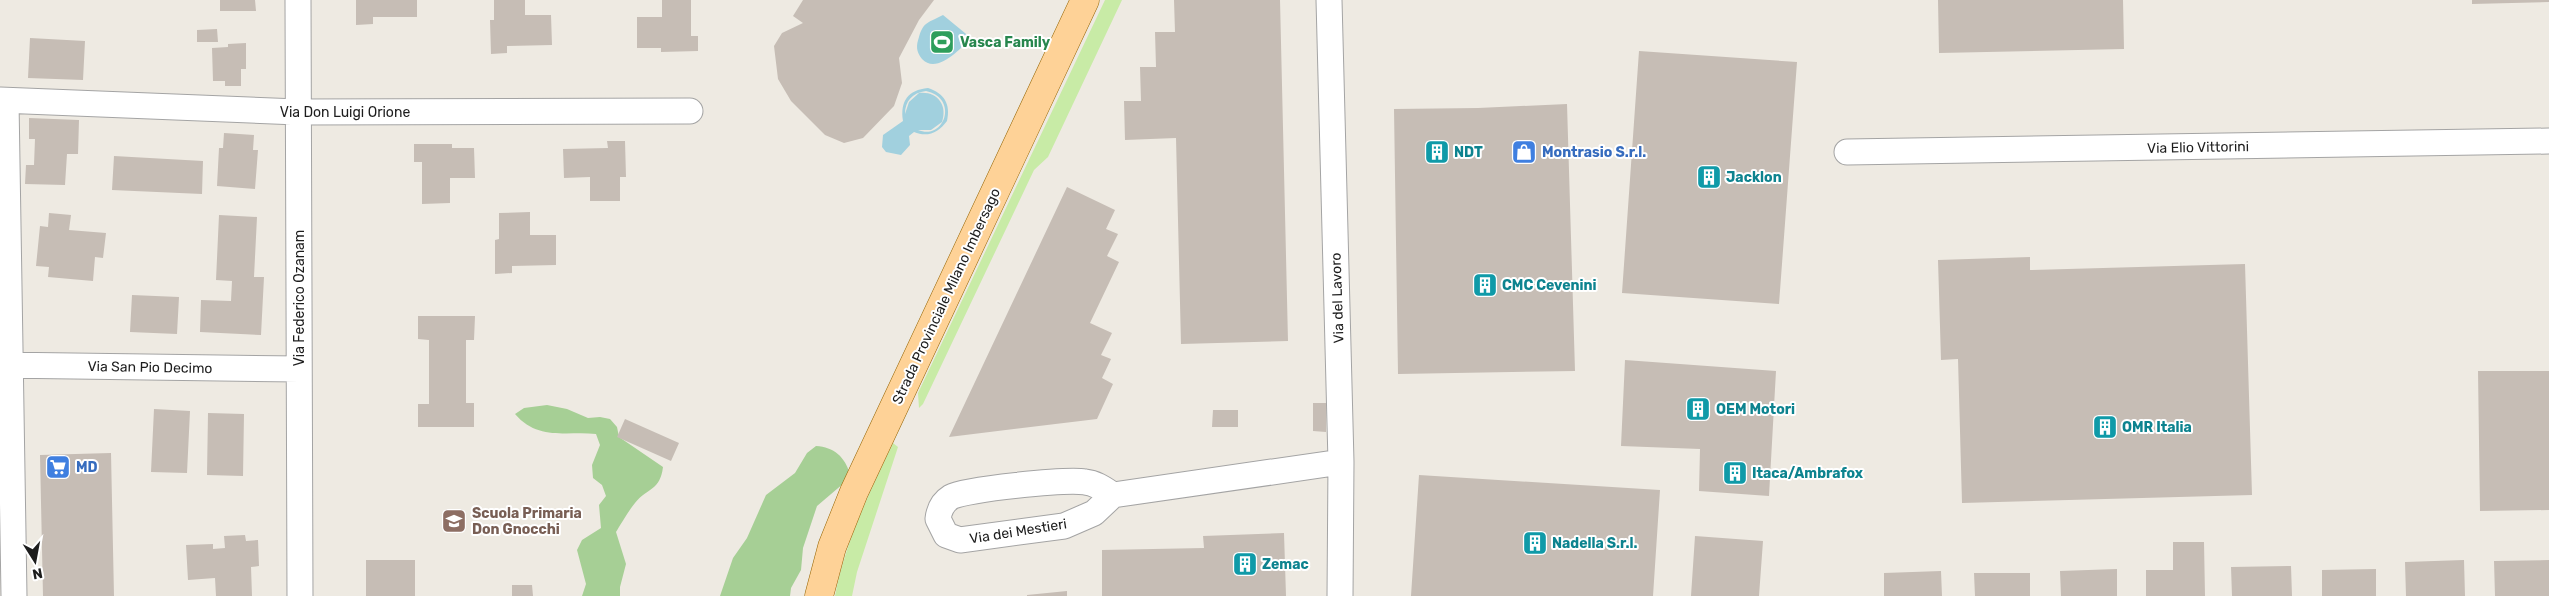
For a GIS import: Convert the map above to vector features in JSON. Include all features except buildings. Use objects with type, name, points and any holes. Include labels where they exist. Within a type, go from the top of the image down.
[{"type":"main road","name":"Strada Provinciale Milano Imbersago","points":[[819,596],[832,547],[854,492],[1085,0]]},
{"type":"street","name":"Via Federico Ozanam","points":[[298,0],[300,596]]},
{"type":"street","name":"Via del Lavoro","points":[[1329,0],[1341,462],[1340,596]]},
{"type":"street","name":"Via Don Luigi Orione","points":[[3,100],[298,112],[690,111]]},
{"type":"street","points":[[3,100],[5,365],[14,596]]},
{"type":"street","name":"Via Elio Vittorini","points":[[1847,152],[2549,141]]},
{"type":"street","name":"Via San Pio Decimo","points":[[5,365],[299,369]]},
{"type":"street","points":[[1113,495],[1341,462]]},
{"type":"street","name":"Via dei Mestieri","points":[[1073,480],[1092,483],[1113,495],[1094,512],[1056,527],[960,540],[946,535],[938,519],[945,502],[963,493],[1073,480]]},
{"type":"green space","points":[[1105,0],[1122,0],[1048,157],[1034,170],[923,404],[919,408],[918,393]]},
{"type":"green space","points":[[547,405],[567,409],[588,418],[600,417],[610,419],[617,427],[619,437],[663,467],[659,481],[635,503],[616,532],[626,564],[620,587],[620,596],[582,596],[586,584],[577,550],[582,540],[601,528],[599,505],[606,496],[602,485],[593,478],[592,465],[600,445],[596,434],[543,431],[533,428],[515,414],[524,408]]},
{"type":"green space","points":[[893,443],[898,447],[857,572],[852,596],[835,596],[839,576],[852,537]]},
{"type":"green space","points":[[816,446],[828,448],[838,454],[850,474],[844,483],[817,506],[803,548],[801,570],[791,588],[790,596],[720,596],[733,558],[747,538],[766,495],[795,473],[807,453]]},
{"type":"water","name":"Vasca Family","points":[[943,15],[971,38],[948,58],[935,64],[928,63],[922,59],[917,43],[922,28],[930,21]]},
{"type":"water","points":[[928,88],[942,96],[948,109],[947,121],[933,133],[919,134],[914,132],[909,136],[910,145],[901,155],[886,152],[882,147],[883,135],[903,121],[904,102],[915,91]],"holes":[[[926,91],[936,95],[942,102],[945,109],[942,121],[943,110],[940,100],[931,94],[919,93]],[[919,93],[909,102],[905,114],[906,105],[910,98]],[[942,122],[935,130],[927,132],[918,130],[931,130]]]},
{"type":"place","name":"Vasca Family","points":[[942,42]]},
{"type":"place","name":"NDT","points":[[1437,152]]},
{"type":"place","name":"Montrasio S.r.l.","points":[[1524,152]]},
{"type":"place","name":"Jacklon","points":[[1709,177]]},
{"type":"place","name":"CMC Cevenini","points":[[1485,285]]},
{"type":"place","name":"OEM Motori","points":[[1698,409]]},
{"type":"place","name":"OMR Italia","points":[[2105,427]]},
{"type":"place","name":"MD","points":[[58,467]]},
{"type":"place","name":"Itaca/Ambrafox","points":[[1735,473]]},
{"type":"place","name":"Scuola Primaria Don Gnocchi","points":[[454,521]]},
{"type":"place","name":"Nadella S.r.l.","points":[[1535,543]]},
{"type":"place","name":"Zemac","points":[[1245,564]]}]
